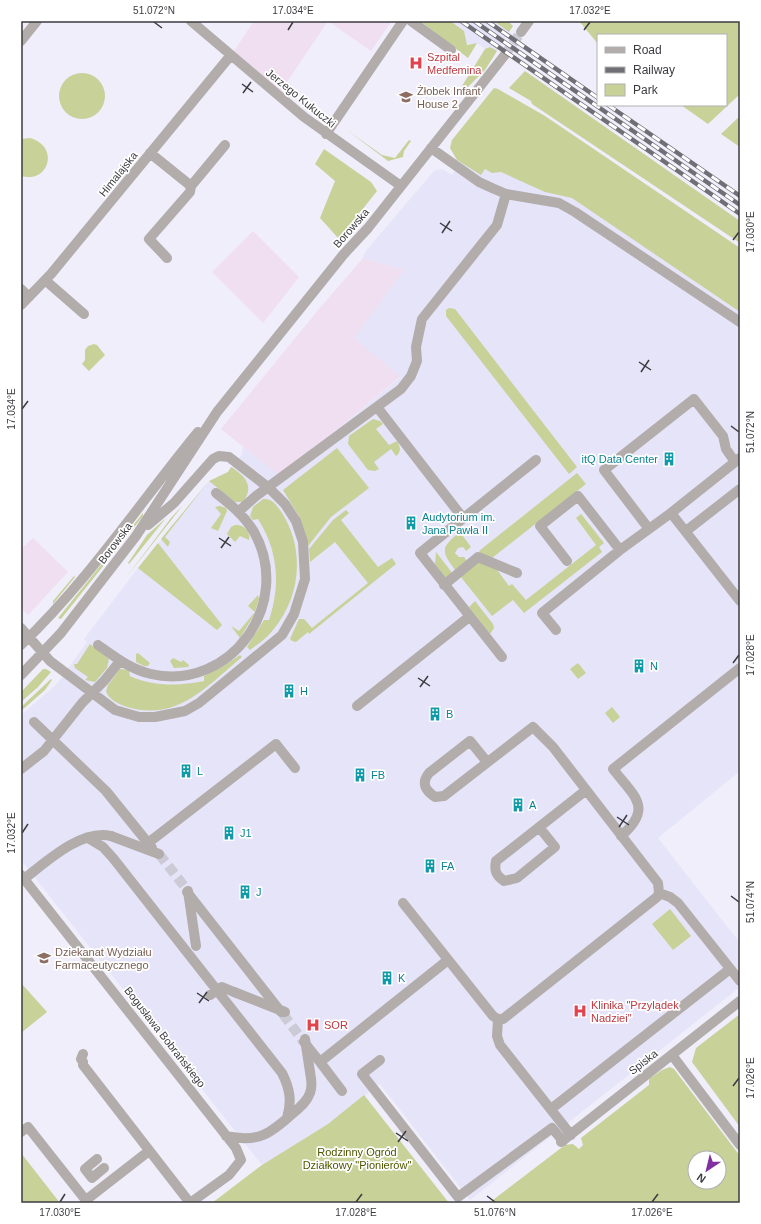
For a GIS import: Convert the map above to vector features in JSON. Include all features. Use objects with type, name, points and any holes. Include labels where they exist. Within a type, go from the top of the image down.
[{"type":"street","points":[[21,41],[37,21]]},
{"type":"street","name":"Jerzego Kukuczki","points":[[191,21],[286,103],[326,134],[401,186]]},
{"type":"street","points":[[326,134],[402,21]]},
{"type":"street","points":[[411,21],[451,50]]},
{"type":"street","points":[[521,32],[529,21]]},
{"type":"street","name":"Himalajska","points":[[21,305],[45,280],[230,55]]},
{"type":"street","name":"Borowska","points":[[21,675],[61,633],[139,532],[215,415],[401,186],[504,56]]},
{"type":"street","points":[[167,258],[149,239],[190,192],[191,186],[225,145]]},
{"type":"street","points":[[431,148],[479,182],[506,194],[559,203],[740,322]]},
{"type":"street","points":[[150,153],[191,186]]},
{"type":"street","points":[[238,512],[401,389],[411,376],[417,361],[416,347],[422,319],[497,225],[506,194]]},
{"type":"street","points":[[45,280],[84,314]]},
{"type":"street","points":[[21,290],[29,297]]},
{"type":"street","points":[[556,630],[542,613],[620,550],[649,529],[671,513],[738,460],[726,450],[723,436],[694,399],[604,470],[649,529]]},
{"type":"street","points":[[377,407],[463,518]]},
{"type":"street","name":"Borowska","points":[[21,645],[60,606],[134,516],[181,453],[209,419],[215,415]]},
{"type":"street","points":[[21,628],[42,653],[92,693],[115,710],[139,717],[155,717],[185,711],[199,703],[282,635],[294,614],[305,579],[305,553],[296,521],[285,504],[269,488],[229,457],[219,456],[213,459],[173,504],[139,532]]},
{"type":"street","points":[[502,657],[420,553],[536,460]]},
{"type":"street","points":[[686,532],[740,489]]},
{"type":"street","points":[[98,645],[120,661],[151,674],[178,676],[197,674],[210,668],[227,657],[248,636],[254,627],[264,603],[266,567],[262,549],[254,532],[238,512],[216,493]]},
{"type":"street","points":[[567,561],[540,526],[578,496],[620,550]]},
{"type":"street","points":[[671,513],[740,601]]},
{"type":"street","points":[[444,585],[478,557],[492,561],[517,573]]},
{"type":"street","points":[[357,706],[469,616]]},
{"type":"street","points":[[21,769],[44,751],[82,703],[104,681],[120,661]]},
{"type":"street","points":[[621,836],[636,822],[639,815],[639,805],[613,769],[740,668]]},
{"type":"street","points":[[22,877],[74,843],[103,834],[159,855],[106,792],[34,722]]},
{"type":"street","points":[[487,762],[470,741],[429,773],[425,779],[424,786],[435,797],[444,796],[534,727],[553,748],[658,883],[659,893],[654,901],[503,1019],[498,1019]]},
{"type":"street","points":[[148,843],[276,744],[295,768]]},
{"type":"street","points":[[540,827],[556,847],[518,878],[504,881],[498,877],[495,867],[496,861],[585,791]]},
{"type":"street","points":[[88,838],[103,847],[113,858],[197,965],[213,992],[282,1073],[289,1087],[290,1106],[287,1118]]},
{"type":"street","name":"Bogusława Bobrańskiego","points":[[22,877],[236,1148],[241,1160],[229,1175],[190,1203]]},
{"type":"street","points":[[197,965],[196,946],[187,892],[284,1013],[222,987],[213,992]]},
{"type":"street","points":[[659,893],[670,897],[678,904],[740,982]]},
{"type":"street","points":[[403,903],[448,960],[498,1019],[497,1036],[500,1045],[551,1109],[565,1139]]},
{"type":"street","points":[[320,1062],[448,960]]},
{"type":"street","points":[[551,1109],[730,969]]},
{"type":"street","name":"Spiska","points":[[565,1139],[740,1001]]},
{"type":"street","points":[[226,1136],[242,1139],[264,1136],[276,1129],[302,1105],[310,1093],[310,1072],[304,1040],[342,1091]]},
{"type":"street","points":[[83,1054],[81,1059],[83,1062],[82,1065],[190,1203]]},
{"type":"street","points":[[672,1055],[740,1145]]},
{"type":"street","points":[[380,1060],[362,1074],[458,1197],[552,1128],[565,1139]]},
{"type":"street","points":[[21,1132],[28,1127],[87,1202],[113,1179],[149,1151]]},
{"type":"street","points":[[104,1168],[92,1178],[84,1169],[94,1159],[104,1168],[113,1179]]},
{"type":"shaded area","points":[[254,21],[328,21],[281,91],[234,51]]},
{"type":"shaded area","points":[[328,21],[390,21],[391,22],[371,51]]},
{"type":"shaded area","points":[[420,21],[508,21],[513,26],[497,51],[490,47],[485,49],[477,43],[453,46]]},
{"type":"shaded area","points":[[512,156],[740,312],[740,771],[658,838],[740,943],[740,987],[470,1200],[380,1084],[328,1124],[262,1165],[21,860],[21,715],[56,685],[87,642],[84,639],[138,568],[208,482],[228,472],[242,454],[243,447],[278,474],[340,427],[401,377],[354,338],[404,270],[363,258],[365,252],[434,171],[442,169],[452,175],[463,159]]},
{"type":"shaded area","points":[[253,231],[299,277],[263,323],[212,272]]},
{"type":"shaded area","points":[[363,258],[404,270],[355,338],[401,376],[340,427],[278,475],[221,429],[319,309]]},
{"type":"shaded area","points":[[33,538],[68,572],[28,615],[21,608],[21,549]]},
{"type":"green space","points":[[420,21],[450,21],[464,31],[467,45],[477,43],[468,58]]},
{"type":"green space","points":[[494,21],[508,21],[513,26],[509,32]]},
{"type":"green space","points":[[579,21],[740,21],[740,94],[708,124],[682,106],[727,106],[727,34],[597,34],[597,43]]},
{"type":"green space","points":[[490,47],[497,51],[485,70],[464,91],[462,86],[485,49]]},
{"type":"green space","points":[[525,71],[740,221],[740,243],[532,104],[531,101],[509,88]]},
{"type":"green space","points":[[82,73],[95,77],[101,83],[105,96],[101,109],[95,115],[82,119],[69,115],[63,109],[59,96],[63,83],[69,77]]},
{"type":"green space","points":[[494,88],[545,116],[740,248],[740,312],[572,198],[545,192],[501,172],[492,173],[485,169],[481,175],[457,160],[450,148],[452,140]]},
{"type":"green space","points":[[740,116],[740,147],[721,134]]},
{"type":"green space","points":[[347,130],[382,155],[395,158],[409,140],[411,141],[404,151],[403,157],[388,161]]},
{"type":"green space","points":[[30,138],[39,142],[45,148],[48,156],[47,163],[44,170],[38,175],[31,177],[21,176],[21,139]]},
{"type":"green space","points":[[324,149],[371,182],[377,191],[339,239],[320,218],[335,181],[315,164]]},
{"type":"green space","points":[[449,308],[455,309],[577,467],[569,474],[446,316],[446,310]]},
{"type":"green space","points":[[94,344],[97,345],[105,355],[89,371],[82,364],[85,360],[85,350],[88,346]]},
{"type":"green space","points":[[373,419],[380,421],[383,424],[376,429],[389,445],[397,441],[400,449],[396,456],[391,449],[374,462],[379,469],[375,471],[368,470],[348,444],[349,436]]},
{"type":"green space","points":[[337,448],[369,488],[331,517],[308,546],[299,516],[283,490]]},
{"type":"green space","points":[[231,467],[247,482],[247,496],[243,502],[235,502],[209,481],[228,472]]},
{"type":"green space","points":[[577,473],[586,484],[492,558],[483,557],[479,551]]},
{"type":"green space","points":[[208,482],[165,537],[170,542],[168,547],[161,539]]},
{"type":"green space","points":[[263,499],[274,503],[282,513],[289,527],[297,557],[297,573],[289,603],[282,617],[268,636],[250,650],[247,647],[264,620],[269,620],[275,591],[275,566],[269,542],[258,519],[253,520],[250,516],[253,507]]},
{"type":"green space","points":[[183,505],[125,579],[171,518]]},
{"type":"green space","points":[[220,506],[226,508],[227,511],[218,531],[211,528],[221,514],[215,507]]},
{"type":"green space","points":[[346,510],[349,513],[341,520],[378,567],[392,558],[396,564],[309,634],[308,632],[296,642],[292,641],[290,639],[299,619],[304,619],[312,628],[368,583],[335,542],[310,562],[309,549],[333,520]]},
{"type":"green space","points":[[143,513],[143,516],[61,619],[58,618]]},
{"type":"green space","points":[[581,514],[604,543],[599,547],[602,552],[524,613],[513,600],[492,616],[460,576],[480,560],[492,563],[509,586],[512,584],[526,600],[596,545],[576,518]]},
{"type":"green space","points":[[166,518],[129,564],[128,563],[147,535]]},
{"type":"green space","points":[[235,525],[244,527],[248,531],[249,540],[240,536],[235,542],[227,534],[231,527]]},
{"type":"green space","points":[[460,532],[471,547],[466,551],[463,547],[458,548],[455,553],[459,557],[464,557],[467,561],[456,571],[447,559],[445,550],[446,546],[453,537]]},
{"type":"green space","points":[[158,543],[222,625],[217,630],[138,568]]},
{"type":"green space","points":[[436,552],[453,574],[446,579],[435,564]]},
{"type":"green space","points":[[74,576],[75,577],[53,604],[53,601]]},
{"type":"green space","points":[[258,595],[259,599],[255,612],[248,606]]},
{"type":"green space","points":[[475,601],[493,624],[494,628],[490,634],[469,607]]},
{"type":"green space","points":[[255,612],[240,638],[231,626],[239,631]]},
{"type":"green space","points":[[90,644],[109,659],[107,668],[95,682],[85,680],[88,677],[75,668],[74,664],[77,664]]},
{"type":"green space","points":[[138,653],[150,663],[148,666],[144,666],[136,662],[136,654]]},
{"type":"green space","points":[[240,655],[242,657],[204,690],[177,705],[162,710],[145,710],[127,707],[112,699],[106,691],[108,685],[120,669],[129,670],[130,676],[139,680],[158,684],[186,684],[204,681],[204,676],[222,667]]},
{"type":"green space","points":[[173,658],[181,662],[183,660],[189,665],[188,667],[174,668],[170,661]]},
{"type":"green space","points":[[578,663],[586,673],[578,679],[570,669]]},
{"type":"green space","points":[[43,669],[51,672],[38,687],[21,702],[21,692]]},
{"type":"green space","points":[[51,679],[52,680],[45,690],[21,711],[21,707]]},
{"type":"green space","points":[[612,707],[620,717],[613,723],[605,713]]},
{"type":"green space","points":[[670,909],[691,936],[673,950],[652,924]]},
{"type":"green space","points":[[21,983],[47,1012],[21,1033]]},
{"type":"green space","points":[[740,1014],[740,1127],[692,1062],[696,1048]]},
{"type":"green space","points":[[670,1067],[674,1069],[740,1156],[740,1203],[489,1203],[565,1145],[573,1144],[579,1149],[583,1145],[581,1138],[649,1085],[649,1079],[662,1070]]},
{"type":"green space","name":"Rodzinny Ogród Działkowy \"Pionierów\"","points":[[364,1095],[449,1203],[212,1203],[262,1165],[328,1124]]},
{"type":"green space","points":[[21,1153],[60,1203],[21,1203]]},
{"type":"tunnel","points":[[504,56],[521,32]]},
{"type":"tunnel","points":[[159,854],[188,891]]},
{"type":"tunnel","points":[[283,1014],[303,1041]]},
{"type":"railway","points":[[461,21],[740,214]]},
{"type":"railway","points":[[474,21],[740,205]]},
{"type":"railway","points":[[487,21],[597,97]]},
{"type":"railway","points":[[609,106],[740,196]]},
{"type":"place","name":"Szpital Medfemina","points":[[416,63]]},
{"type":"place","name":"Żłobek Infant House 2","points":[[406,97]]},
{"type":"place","name":"itQ Data Center","points":[[669,459]]},
{"type":"place","name":"Audytorium im. Jana Pawła II","points":[[411,523]]},
{"type":"place","name":"N","points":[[639,666]]},
{"type":"place","name":"H","points":[[289,691]]},
{"type":"place","name":"B","points":[[435,714]]},
{"type":"place","name":"L","points":[[186,771]]},
{"type":"place","name":"FB","points":[[360,775]]},
{"type":"place","name":"A","points":[[518,805]]},
{"type":"place","name":"J1","points":[[229,833]]},
{"type":"place","name":"FA","points":[[430,866]]},
{"type":"place","name":"J","points":[[245,892]]},
{"type":"place","name":"Dziekanat Wydziału Farmaceutycznego","points":[[44,958]]},
{"type":"place","name":"K","points":[[387,978]]},
{"type":"place","name":"Klinika \"Przylądek Nadziei\"","points":[[580,1011]]},
{"type":"place","name":"SOR","points":[[313,1025]]}]
